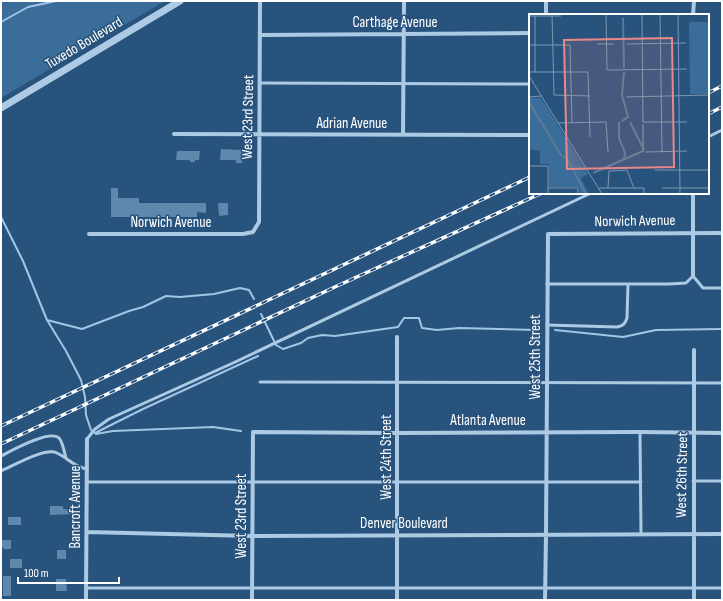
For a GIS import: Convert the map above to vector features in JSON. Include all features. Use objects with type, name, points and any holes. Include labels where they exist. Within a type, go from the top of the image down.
[{"type":"street","name":"Tuxedo Boulevard","points":[[1,108],[180,1]]},
{"type":"street","name":"West 23rd Street","points":[[252,232],[259,222],[260,1]]},
{"type":"street","points":[[403,134],[404,1]]},
{"type":"street","points":[[546,1],[546,14]]},
{"type":"street","points":[[693,14],[694,1]]},
{"type":"street","name":"Carthage Avenue","points":[[261,35],[529,33]]},
{"type":"street","name":"Adrian Avenue","points":[[174,134],[403,134],[527,136],[529,135]]},
{"type":"street","points":[[693,194],[693,276]]},
{"type":"street","name":"Norwich Avenue","points":[[89,234],[243,234],[252,232]]},
{"type":"street","name":"Norwich Avenue","points":[[548,234],[722,233]]},
{"type":"street","name":"West 25th Street","points":[[545,600],[548,234]]},
{"type":"street","name":"West 24th Street","points":[[397,337],[397,600]]},
{"type":"street","name":"West 26th Street","points":[[694,350],[694,600]]},
{"type":"street","name":"West 23rd Street","points":[[252,600],[253,432]]},
{"type":"street","name":"Atlanta Avenue","points":[[253,432],[722,433]]},
{"type":"street","name":"Bancroft Avenue","points":[[86,600],[88,439]]},
{"type":"street","name":"Denver Boulevard","points":[[87,532],[252,536],[546,536],[722,534]]},
{"type":"lane","points":[[260,83],[529,84]]},
{"type":"lane","points":[[709,136],[722,130]]},
{"type":"lane","points":[[88,439],[95,428],[109,419],[219,369],[589,194]]},
{"type":"lane","points":[[547,284],[669,284],[686,283],[693,276],[703,288],[722,288]]},
{"type":"lane","points":[[547,325],[622,326],[627,318],[628,284]]},
{"type":"lane","points":[[260,382],[722,383]]},
{"type":"lane","points":[[640,432],[641,534]]},
{"type":"lane","points":[[1,456],[32,441],[54,435],[58,436],[61,440],[66,458]]},
{"type":"lane","points":[[1,471],[44,452],[55,452],[79,468],[87,469]]},
{"type":"lane","points":[[693,481],[722,481]]},
{"type":"lane","points":[[87,482],[641,482]]},
{"type":"lane","points":[[86,588],[722,588]]},
{"type":"shaded area","points":[[1,1],[165,1],[1,98]]},
{"type":"building","points":[[221,149],[243,150],[242,163],[236,163],[236,160],[220,160]]},
{"type":"building","points":[[177,151],[200,151],[199,160],[190,162],[190,160],[176,160]]},
{"type":"building","points":[[111,188],[118,188],[118,198],[139,198],[139,203],[206,203],[206,213],[197,212],[197,217],[111,217]]},
{"type":"building","points":[[218,203],[228,203],[228,215],[219,216]]},
{"type":"building","points":[[50,506],[63,506],[63,509],[73,510],[73,514],[50,515]]},
{"type":"building","points":[[8,517],[21,517],[21,525],[8,525]]},
{"type":"building","points":[[1,540],[11,540],[11,549],[3,549],[3,547],[1,547]]},
{"type":"building","points":[[57,550],[66,550],[66,559],[57,559]]},
{"type":"building","points":[[10,559],[22,559],[22,568],[10,568]]},
{"type":"building","points":[[3,576],[11,576],[11,596],[3,596]]},
{"type":"building","points":[[56,579],[66,579],[67,591],[56,591]]},
{"type":"waterway","points":[[1,22],[28,7],[56,1]]},
{"type":"waterway","points":[[1,217],[23,261],[47,320],[66,351],[81,380],[85,397],[86,415],[91,430],[96,434],[113,431],[213,427],[241,431]]},
{"type":"waterway","points":[[47,320],[82,329],[143,307],[166,296],[180,297],[214,294],[240,288],[249,290],[254,299]]},
{"type":"waterway","points":[[261,314],[276,345],[283,349],[301,343],[308,338],[322,335],[335,336],[398,327],[404,318],[419,318],[422,328],[437,330],[459,328],[535,330]]},
{"type":"waterway","points":[[555,330],[623,337],[656,330],[722,329]]},
{"type":"waterway","points":[[95,433],[258,356]]},
{"type":"railway","points":[[709,92],[722,86]]},
{"type":"railway","points":[[709,114],[722,107]]},
{"type":"railway","points":[[1,426],[529,177]]},
{"type":"railway","points":[[1,444],[337,286],[540,194]]}]
